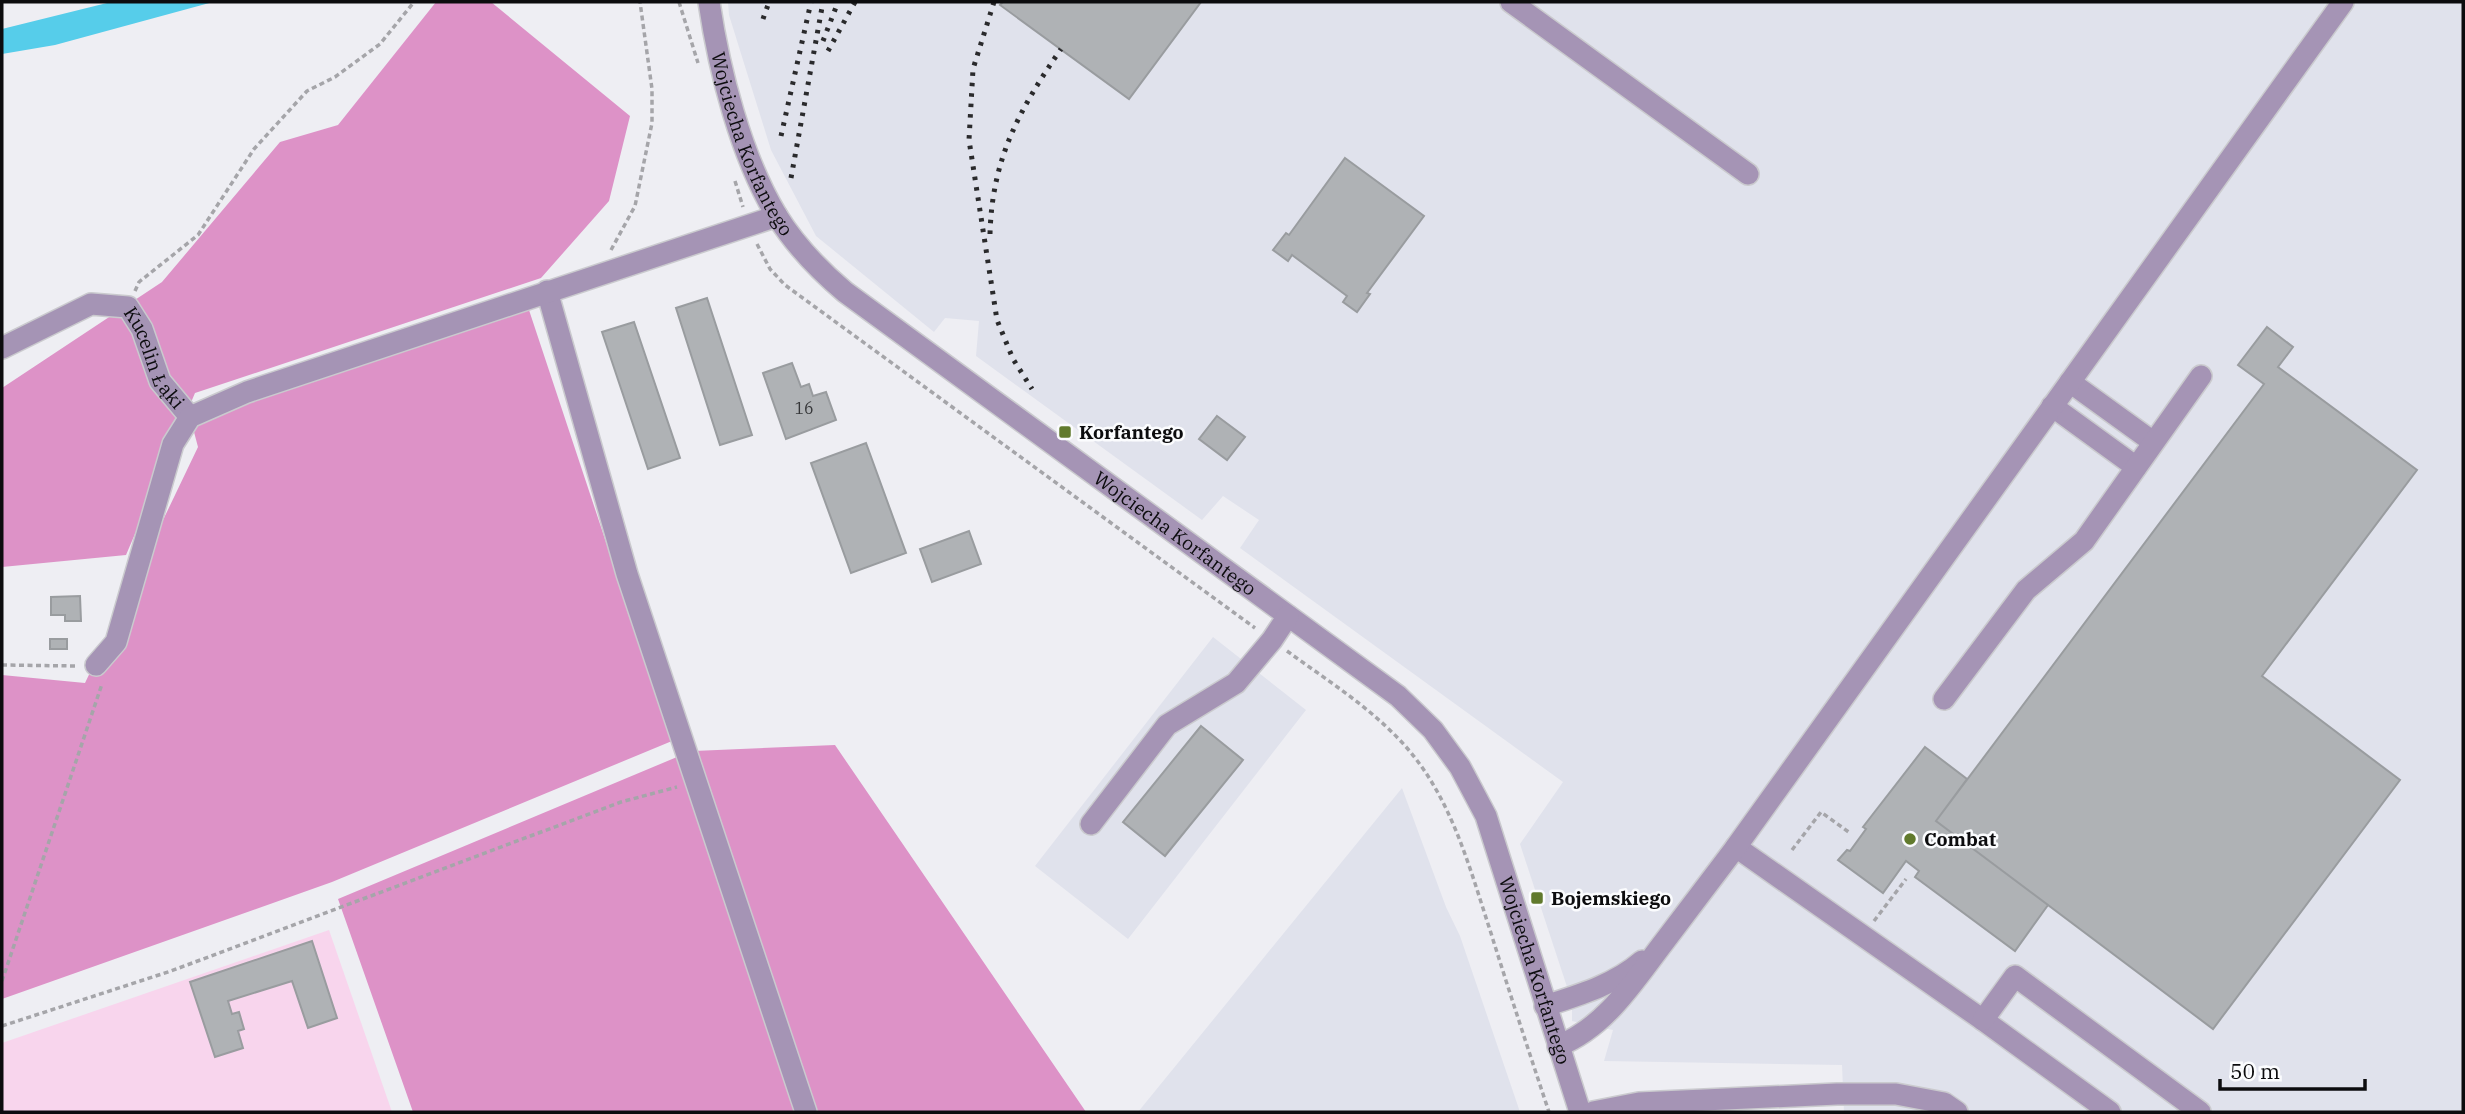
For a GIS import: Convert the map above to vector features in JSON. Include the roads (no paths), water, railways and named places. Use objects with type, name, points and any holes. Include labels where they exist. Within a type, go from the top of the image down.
[{"type":"street","name":"Wojciecha Korfantego","points":[[709,2],[715,39],[730,97],[751,161],[777,216],[809,258],[845,292],[1398,696],[1433,730],[1460,766],[1486,816],[1580,1112]]},
{"type":"street","points":[[1559,1046],[1573,1040],[1598,1021],[1640,976],[2343,2]]},
{"type":"street","points":[[1524,5],[1748,174]]},
{"type":"street","points":[[99,673],[116,642],[173,444],[190,417],[247,392],[777,216]]},
{"type":"street","points":[[547,291],[627,574],[806,1112]]},
{"type":"street","name":"Kucelin Łąki","points":[[2,348],[91,304],[128,307],[142,329],[160,381],[190,417]]},
{"type":"street","points":[[1944,699],[2026,590],[2084,541],[2201,376]]},
{"type":"street","points":[[2070,382],[2153,442]]},
{"type":"street","points":[[2052,406],[2136,467]]},
{"type":"street","points":[[1091,824],[1167,725],[1236,683],[1289,616]]},
{"type":"street","points":[[1735,847],[2110,1112]]},
{"type":"street","points":[[1545,1006],[1592,990],[1628,973],[1662,944]]},
{"type":"street","points":[[1983,1020],[2015,976],[2200,1112]]},
{"type":"street","points":[[1593,1112],[1639,1103],[1944,1103],[1957,1112]]},
{"type":"water","points":[[111,2],[213,2],[55,45],[2,54],[2,29]]},
{"type":"railway","points":[[763,19],[769,2]]},
{"type":"railway","points":[[781,136],[811,2]]},
{"type":"railway","points":[[791,178],[823,2]]},
{"type":"railway","points":[[823,41],[838,2]]},
{"type":"railway","points":[[828,51],[855,2]]},
{"type":"railway","points":[[994,2],[973,69],[969,140],[997,320],[1013,359],[1032,389]]},
{"type":"railway","points":[[990,234],[996,182],[1010,136],[1032,93],[1061,49]]},
{"type":"place","name":"Korfantego","points":[[1065,432]]},
{"type":"place","name":"Combat","points":[[1910,839]]},
{"type":"place","name":"Bojemskiego","points":[[1537,898]]}]
